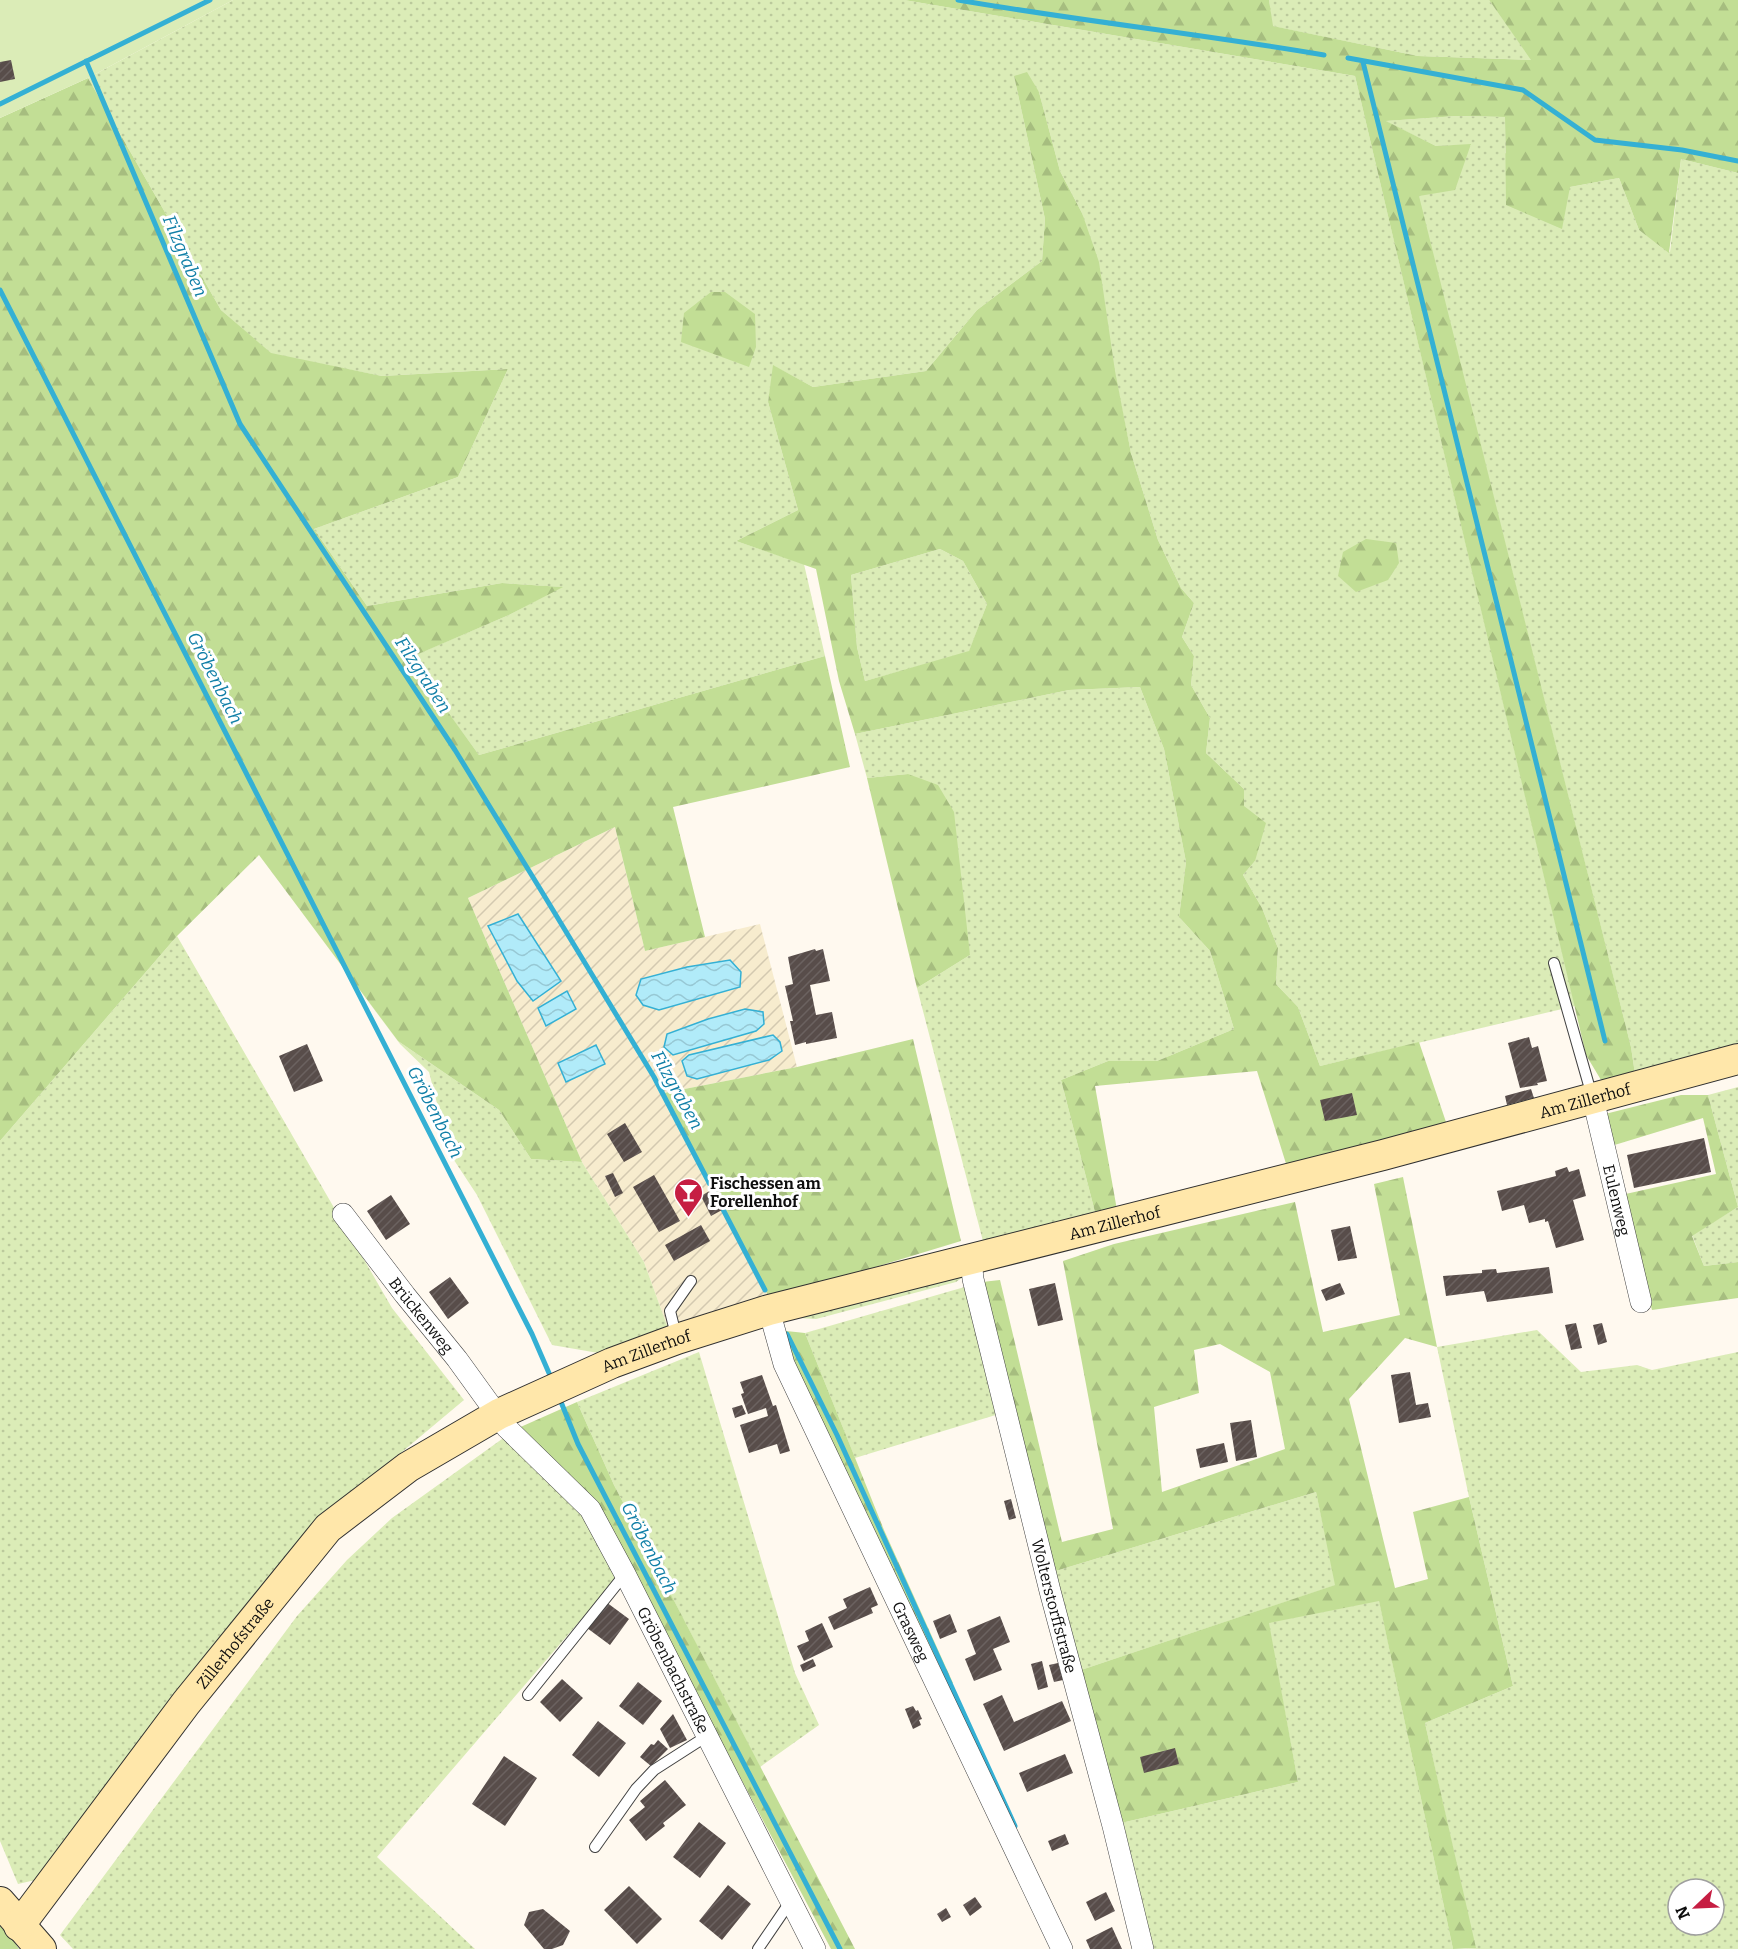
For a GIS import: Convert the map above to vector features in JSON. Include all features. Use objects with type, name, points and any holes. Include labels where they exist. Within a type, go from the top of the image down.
[{"type":"street","name":"Am Zillerhof","points":[[499,1414],[612,1364],[677,1339],[769,1311],[1361,1161],[1738,1059]]},
{"type":"street","name":"Eulenweg","points":[[1593,1099],[1641,1302]]},
{"type":"street","name":"Brückenweg","points":[[343,1214],[499,1414]]},
{"type":"street","name":"Wolterstorffstraße","points":[[971,1260],[973,1279],[1050,1591],[1113,1826],[1143,1949]]},
{"type":"street","name":"Grasweg","points":[[769,1311],[784,1364],[1062,1949]]},
{"type":"street","name":"Gröbenbachstraße","points":[[499,1414],[507,1428],[590,1509],[815,1949]]},
{"type":"street","name":"Zillerhofstraße","points":[[10,1919],[328,1528],[408,1467],[499,1414]]},
{"type":"street","points":[[10,1919],[41,1949]]},
{"type":"lane","points":[[1554,963],[1593,1099]]},
{"type":"lane","points":[[677,1339],[670,1311],[691,1281]]},
{"type":"lane","points":[[528,1695],[625,1574]]},
{"type":"lane","points":[[595,1846],[636,1789],[654,1770],[707,1736]]},
{"type":"lane","points":[[758,1949],[790,1902]]},
{"type":"shaded area","points":[[615,827],[645,951],[760,924],[797,1067],[664,1093],[770,1299],[669,1331],[644,1262],[582,1162],[468,898]]},
{"type":"green space","points":[[0,0],[233,0],[88,78],[0,118]]},
{"type":"green space","points":[[233,0],[904,0],[1355,76],[1575,1006],[1320,1066],[1298,1007],[1276,984],[1278,948],[1262,908],[1243,875],[1255,861],[1244,806],[1244,789],[1206,753],[1210,718],[1191,685],[1194,656],[1182,637],[1194,603],[1181,588],[1158,540],[1131,453],[1082,213],[1060,171],[1039,92],[1014,76],[1045,219],[1042,261],[977,310],[926,371],[813,387],[774,366],[768,402],[798,510],[736,541],[804,564],[825,656],[479,755],[408,658],[509,615],[561,587],[502,583],[367,606],[314,529],[458,477],[508,369],[382,376],[271,354],[221,310],[88,78]]},
{"type":"green space","points":[[904,0],[1269,0],[1273,26],[1418,56],[1531,60],[1489,0],[1738,0],[1738,173],[1681,159],[1669,253],[1639,230],[1619,178],[1570,187],[1562,229],[1506,205],[1505,117],[1457,116],[1386,121],[1436,146],[1471,144],[1455,190],[1419,196],[1631,1047],[1635,1074],[1601,1080],[1586,1055],[1355,76]]},
{"type":"green space","points":[[1269,0],[1489,0],[1532,60],[1418,56],[1272,26]]},
{"type":"green space","points":[[1027,72],[1039,92],[1060,171],[1082,213],[1099,262],[1115,371],[1131,453],[1158,540],[1181,588],[1194,603],[1182,637],[1194,656],[1191,685],[1210,718],[1206,753],[1244,789],[1244,806],[1266,823],[1255,861],[1243,875],[1262,908],[1278,948],[1276,984],[1298,1007],[1320,1066],[1419,1042],[1447,1125],[1288,1170],[1257,1071],[1095,1086],[1117,1210],[1096,1216],[1061,1080],[1108,1061],[1157,1061],[1234,1029],[1210,951],[1179,917],[1186,862],[1164,749],[1140,687],[1069,690],[855,734],[839,681],[816,569],[736,541],[798,510],[768,402],[773,365],[813,387],[926,371],[977,310],[1042,261],[1045,219],[1014,76]],"holes":[[[940,549],[963,561],[987,604],[969,651],[865,681],[857,647],[851,575]]]},
{"type":"green space","points":[[88,78],[221,310],[271,353],[382,376],[508,369],[458,477],[314,529],[367,606],[502,583],[563,587],[509,615],[409,658],[479,755],[825,656],[850,767],[673,807],[705,937],[645,951],[615,827],[468,898],[582,1162],[531,1159],[499,1110],[398,1041],[259,855],[177,936],[0,1141],[0,118]]},
{"type":"green space","points":[[1457,116],[1505,117],[1505,153],[1570,187],[1619,178],[1639,230],[1670,252],[1681,159],[1738,173],[1738,1046],[1635,1074],[1631,1047],[1418,196],[1471,145],[1436,146],[1385,121]]},
{"type":"green space","points":[[711,292],[725,292],[755,314],[756,347],[749,367],[681,342],[684,313]]},
{"type":"green space","points":[[1366,539],[1396,543],[1399,563],[1388,580],[1356,592],[1338,576],[1343,552]]},
{"type":"green space","points":[[940,549],[963,561],[987,604],[969,652],[865,681],[857,647],[851,575]]},
{"type":"green space","points":[[1140,687],[1164,749],[1186,862],[1179,917],[1210,951],[1234,1029],[1157,1061],[1108,1061],[1061,1080],[1096,1216],[984,1245],[917,988],[970,955],[908,774],[867,778],[855,734],[1069,690]]},
{"type":"green space","points":[[908,774],[938,785],[954,812],[970,955],[917,988],[867,778]]},
{"type":"green space","points":[[259,855],[398,1041],[499,1110],[531,1159],[582,1162],[644,1262],[669,1331],[610,1355],[552,1345],[477,1195],[450,1154],[429,1072],[400,1044]]},
{"type":"green space","points":[[177,936],[392,1308],[464,1400],[316,1524],[44,1878],[18,1884],[0,1841],[0,1141]]},
{"type":"green space","points":[[913,1039],[961,1241],[770,1299],[664,1093],[797,1067]]},
{"type":"green space","points":[[1738,1087],[1738,1207],[1708,1095]]},
{"type":"green space","points":[[1681,1095],[1708,1095],[1738,1207],[1692,1236],[1704,1266],[1738,1262],[1738,1298],[1652,1310],[1621,1195],[1716,1174],[1703,1118],[1608,1147],[1601,1115]]},
{"type":"green space","points":[[1403,1177],[1437,1347],[1405,1338],[1349,1399],[1395,1588],[1428,1579],[1413,1512],[1469,1497],[1513,1686],[1425,1723],[1476,1948],[1453,1949],[1379,1601],[1269,1623],[1298,1782],[1121,1823],[1078,1671],[1335,1585],[1316,1492],[1049,1573],[982,1282],[1000,1280],[1062,1542],[1113,1529],[1063,1261],[1114,1244],[1295,1202],[1323,1332],[1400,1315],[1374,1184]],"holes":[[[1220,1344],[1270,1372],[1285,1449],[1162,1492],[1154,1407],[1199,1393],[1194,1350]]]},
{"type":"green space","points":[[1738,1207],[1738,1262],[1704,1266],[1692,1235]]},
{"type":"green space","points":[[953,1272],[963,1277],[956,1282],[816,1319],[782,1317]]},
{"type":"green space","points":[[982,1282],[1012,1410],[855,1458],[805,1333]]},
{"type":"green space","points":[[777,1330],[805,1333],[884,1530],[953,1683],[944,1684]]},
{"type":"green space","points":[[1537,1330],[1581,1372],[1637,1365],[1652,1370],[1738,1352],[1738,1949],[1464,1949],[1475,1948],[1425,1723],[1513,1686],[1437,1347]]},
{"type":"green space","points":[[699,1352],[795,1673],[819,1725],[760,1767],[614,1485],[577,1402]]},
{"type":"green space","points":[[577,1402],[614,1485],[855,1949],[831,1949],[628,1565],[516,1429]]},
{"type":"green space","points":[[516,1429],[628,1565],[377,1857],[475,1949],[73,1949],[60,1935],[297,1616],[347,1560],[392,1518]]},
{"type":"green space","points":[[1316,1492],[1336,1585],[1078,1671],[1049,1573]]},
{"type":"green space","points":[[1379,1600],[1453,1949],[1152,1949],[1121,1823],[1298,1782],[1268,1622]]},
{"type":"green space","points":[[0,1920],[19,1949],[0,1949]]},
{"type":"water","points":[[518,914],[561,981],[533,1001],[517,981],[488,926]]},
{"type":"water","points":[[730,960],[741,972],[740,987],[659,1010],[643,1005],[636,995],[641,979],[687,967]]},
{"type":"water","points":[[567,991],[576,1009],[546,1026],[538,1008]]},
{"type":"water","points":[[745,1009],[763,1012],[764,1024],[756,1031],[673,1055],[664,1047],[667,1034]]},
{"type":"water","points":[[773,1035],[780,1042],[782,1051],[769,1060],[697,1079],[687,1076],[682,1061],[689,1055]]},
{"type":"water","points":[[596,1045],[605,1064],[566,1082],[558,1063]]},
{"type":"building","points":[[11,60],[15,79],[0,82],[0,62]]},
{"type":"building","points":[[815,949],[816,951],[823,949],[830,981],[810,985],[816,1015],[832,1012],[837,1038],[795,1045],[790,1021],[793,1021],[785,986],[793,984],[788,957]]},
{"type":"building","points":[[1529,1037],[1532,1048],[1538,1046],[1547,1081],[1520,1088],[1508,1043]]},
{"type":"building","points":[[307,1044],[323,1081],[294,1092],[279,1056]]},
{"type":"building","points":[[1531,1089],[1534,1098],[1507,1105],[1505,1096]]},
{"type":"building","points":[[1352,1093],[1357,1115],[1325,1121],[1320,1100]]},
{"type":"building","points":[[625,1123],[642,1152],[624,1162],[607,1134]]},
{"type":"building","points":[[1704,1138],[1711,1172],[1634,1188],[1627,1155]]},
{"type":"building","points":[[1567,1167],[1569,1172],[1579,1169],[1586,1196],[1573,1200],[1584,1240],[1556,1248],[1548,1221],[1545,1222],[1545,1219],[1529,1223],[1524,1205],[1502,1211],[1497,1191],[1556,1176],[1555,1171]]},
{"type":"building","points":[[613,1173],[623,1193],[615,1197],[605,1176]]},
{"type":"building","points":[[654,1175],[680,1221],[659,1232],[633,1187]]},
{"type":"building","points":[[711,1190],[722,1210],[711,1216],[701,1196]]},
{"type":"building","points":[[391,1195],[410,1224],[386,1240],[367,1211]]},
{"type":"building","points":[[701,1225],[710,1241],[674,1261],[665,1245]]},
{"type":"building","points":[[1350,1226],[1357,1258],[1338,1261],[1331,1230]]},
{"type":"building","points":[[1549,1267],[1553,1293],[1487,1302],[1484,1291],[1446,1296],[1443,1276],[1482,1273],[1482,1270],[1496,1269],[1497,1273]]},
{"type":"building","points":[[450,1277],[469,1303],[448,1319],[429,1292]]},
{"type":"building","points":[[1055,1283],[1063,1320],[1038,1326],[1029,1289]]},
{"type":"building","points":[[1340,1283],[1345,1294],[1326,1301],[1321,1290]]},
{"type":"building","points":[[1576,1323],[1582,1348],[1571,1350],[1565,1325]]},
{"type":"building","points":[[1602,1323],[1607,1342],[1598,1345],[1593,1325]]},
{"type":"building","points":[[1410,1372],[1416,1405],[1428,1403],[1431,1417],[1399,1423],[1391,1375]]},
{"type":"building","points":[[762,1375],[773,1406],[776,1405],[790,1451],[780,1454],[777,1444],[749,1453],[740,1425],[768,1416],[766,1408],[748,1414],[741,1394],[744,1393],[740,1382]]},
{"type":"building","points":[[742,1405],[746,1414],[735,1418],[732,1408]]},
{"type":"building","points":[[1251,1420],[1257,1457],[1236,1461],[1230,1423]]},
{"type":"building","points":[[1224,1443],[1228,1462],[1200,1468],[1196,1449]]},
{"type":"building","points":[[1011,1499],[1016,1518],[1009,1520],[1004,1501]]},
{"type":"building","points":[[870,1587],[878,1605],[871,1608],[873,1613],[834,1630],[828,1617],[847,1608],[843,1599]]},
{"type":"building","points":[[606,1602],[629,1619],[610,1645],[587,1628]]},
{"type":"building","points":[[950,1614],[957,1632],[940,1639],[933,1621]]},
{"type":"building","points":[[1000,1616],[1010,1642],[993,1649],[1002,1670],[974,1681],[965,1659],[976,1654],[967,1630]]},
{"type":"building","points":[[822,1623],[833,1647],[804,1661],[797,1646],[809,1641],[805,1631]]},
{"type":"building","points":[[813,1659],[816,1666],[803,1672],[800,1665]]},
{"type":"building","points":[[1042,1661],[1048,1687],[1038,1690],[1031,1664]]},
{"type":"building","points":[[1058,1663],[1063,1680],[1054,1682],[1049,1665]]},
{"type":"building","points":[[562,1679],[583,1698],[560,1722],[540,1702]]},
{"type":"building","points":[[638,1682],[662,1701],[643,1725],[619,1706]]},
{"type":"building","points":[[1002,1695],[1014,1722],[1062,1701],[1071,1721],[1004,1751],[983,1704]]},
{"type":"building","points":[[913,1706],[916,1711],[918,1710],[922,1719],[919,1720],[921,1725],[913,1729],[905,1709]]},
{"type":"building","points":[[673,1714],[687,1740],[670,1748],[660,1729]]},
{"type":"building","points":[[598,1721],[626,1743],[599,1777],[572,1755]]},
{"type":"building","points":[[658,1740],[668,1749],[651,1766],[640,1757],[651,1744],[654,1745]]},
{"type":"building","points":[[1175,1748],[1179,1764],[1144,1773],[1140,1757]]},
{"type":"building","points":[[1065,1754],[1073,1773],[1027,1792],[1019,1773]]},
{"type":"building","points":[[504,1756],[537,1778],[505,1826],[472,1804]]},
{"type":"building","points":[[665,1780],[686,1805],[663,1823],[665,1826],[646,1841],[629,1820],[645,1807],[640,1801]]},
{"type":"building","points":[[699,1822],[726,1843],[700,1878],[673,1857]]},
{"type":"building","points":[[1065,1834],[1069,1844],[1052,1851],[1048,1841]]},
{"type":"building","points":[[728,1885],[751,1904],[722,1940],[699,1921]]},
{"type":"building","points":[[629,1886],[662,1919],[637,1944],[604,1910]]},
{"type":"building","points":[[1106,1892],[1115,1911],[1095,1921],[1086,1902]]},
{"type":"building","points":[[975,1897],[982,1907],[970,1916],[963,1905]]},
{"type":"building","points":[[946,1908],[951,1917],[942,1922],[937,1914]]},
{"type":"building","points":[[543,1909],[570,1931],[563,1945],[544,1949],[524,1925],[529,1912]]},
{"type":"building","points":[[1112,1927],[1122,1949],[1090,1949],[1086,1940]]},
{"type":"waterway","points":[[0,104],[210,0]]},
{"type":"waterway","points":[[958,0],[1324,55]]},
{"type":"waterway","points":[[1348,58],[1523,90],[1595,140],[1682,150],[1738,161]]},
{"type":"waterway","name":"Filzgraben","points":[[86,61],[240,424],[455,750],[542,892],[654,1077],[765,1290]]},
{"type":"waterway","points":[[1363,62],[1605,1041]]},
{"type":"waterway","name":"Gröbenbach","points":[[0,290],[532,1334],[552,1380]]},
{"type":"waterway","points":[[787,1334],[837,1435],[1015,1826]]},
{"type":"waterway","name":"Gröbenbach","points":[[559,1397],[578,1444],[840,1949]]},
{"type":"place","name":"Fischessen am Forellenhof","points":[[689,1218]]}]
